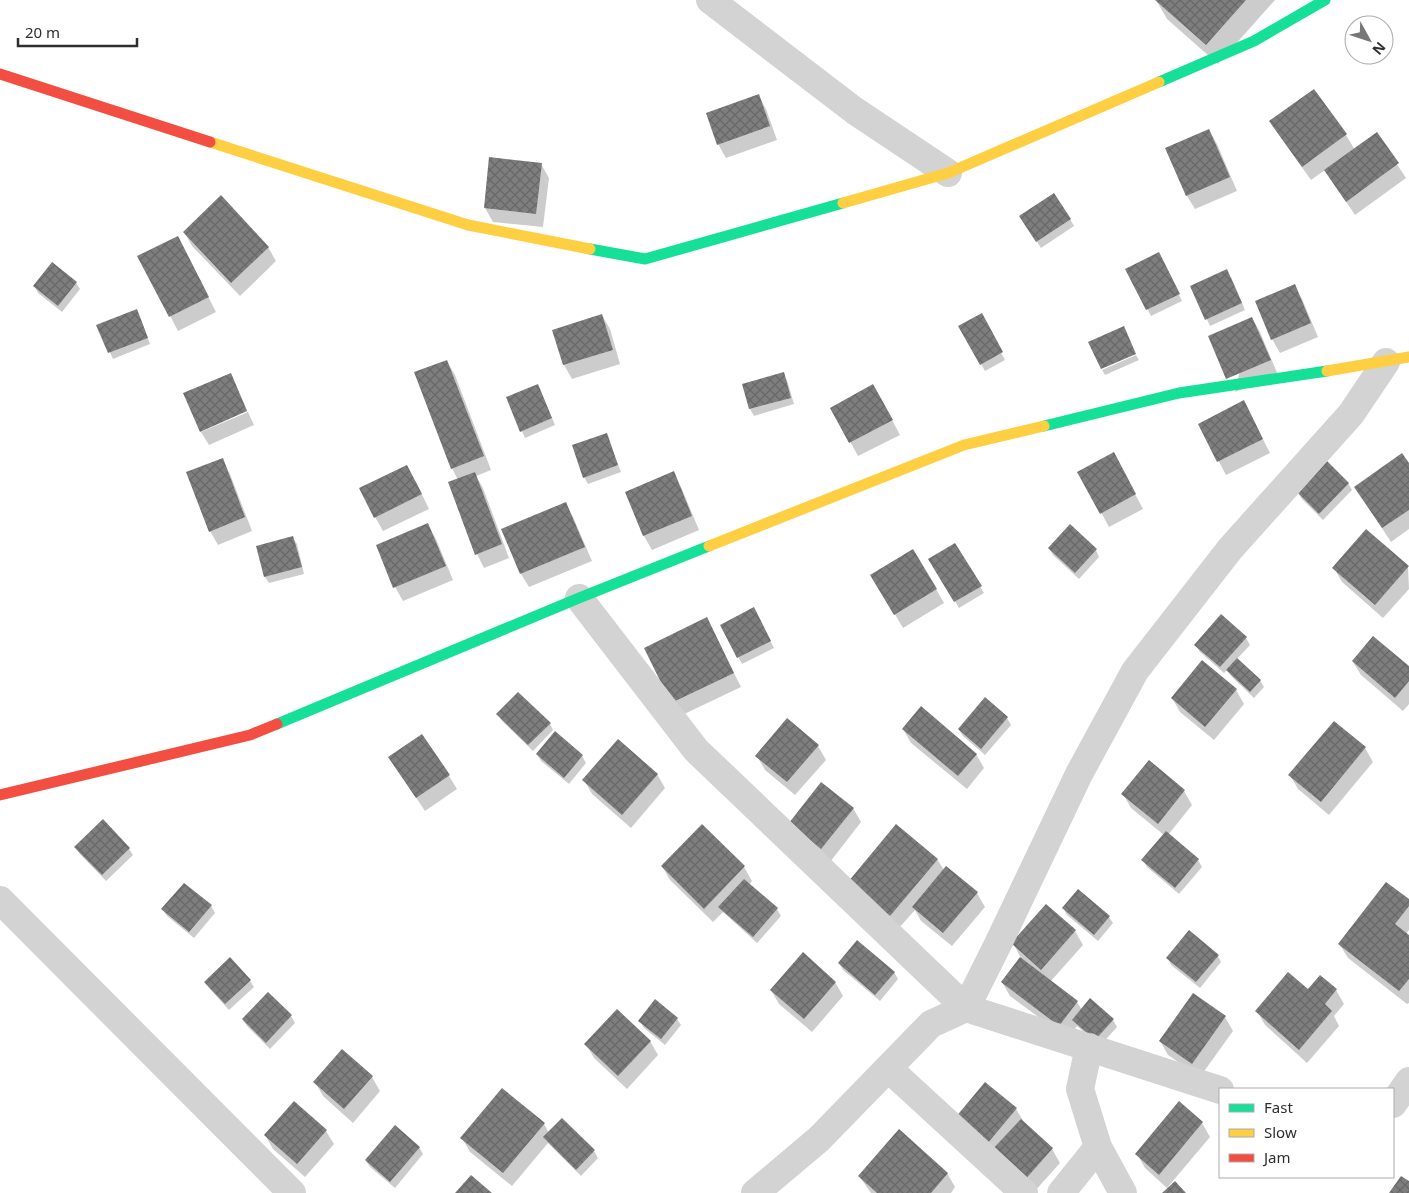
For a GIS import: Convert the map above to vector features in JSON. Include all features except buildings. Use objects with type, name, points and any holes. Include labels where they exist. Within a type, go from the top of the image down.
[{"type":"street","points":[[710,0],[855,111],[948,173]]},
{"type":"street","points":[[0,74],[468,225],[644,259],[948,173],[1254,41],[1325,0]]},
{"type":"street","points":[[0,795],[250,734],[579,598],[964,445],[1179,393],[1397,359]]},
{"type":"street","points":[[755,1193],[819,1139],[931,1024],[966,1008],[1079,774],[1135,671],[1230,549],[1351,414],[1397,359]]},
{"type":"street","points":[[579,598],[696,750],[966,1008],[1219,1090]]},
{"type":"street","points":[[0,900],[292,1193]]},
{"type":"street","points":[[1089,1047],[1080,1089],[1098,1147],[1123,1193]]},
{"type":"street","points":[[888,1068],[1024,1193]]},
{"type":"street","points":[[1394,1103],[1409,1082]]},
{"type":"street","points":[[1062,1193],[1098,1147]]},
{"type":"traffic: fast","points":[[1159,82],[1254,41],[1325,0]]},
{"type":"traffic: fast","points":[[590,249],[645,259],[843,203]]},
{"type":"traffic: fast","points":[[1044,426],[1179,393],[1327,371]]},
{"type":"traffic: fast","points":[[277,724],[709,546]]},
{"type":"traffic: slow","points":[[843,203],[948,173],[1159,82]]},
{"type":"traffic: slow","points":[[210,142],[468,225],[590,249]]},
{"type":"traffic: slow","points":[[1327,371],[1409,357]]},
{"type":"traffic: slow","points":[[709,546],[964,445],[1044,426]]},
{"type":"traffic: jam","points":[[0,74],[210,142]]},
{"type":"traffic: jam","points":[[0,795],[250,735],[277,724]]}]
